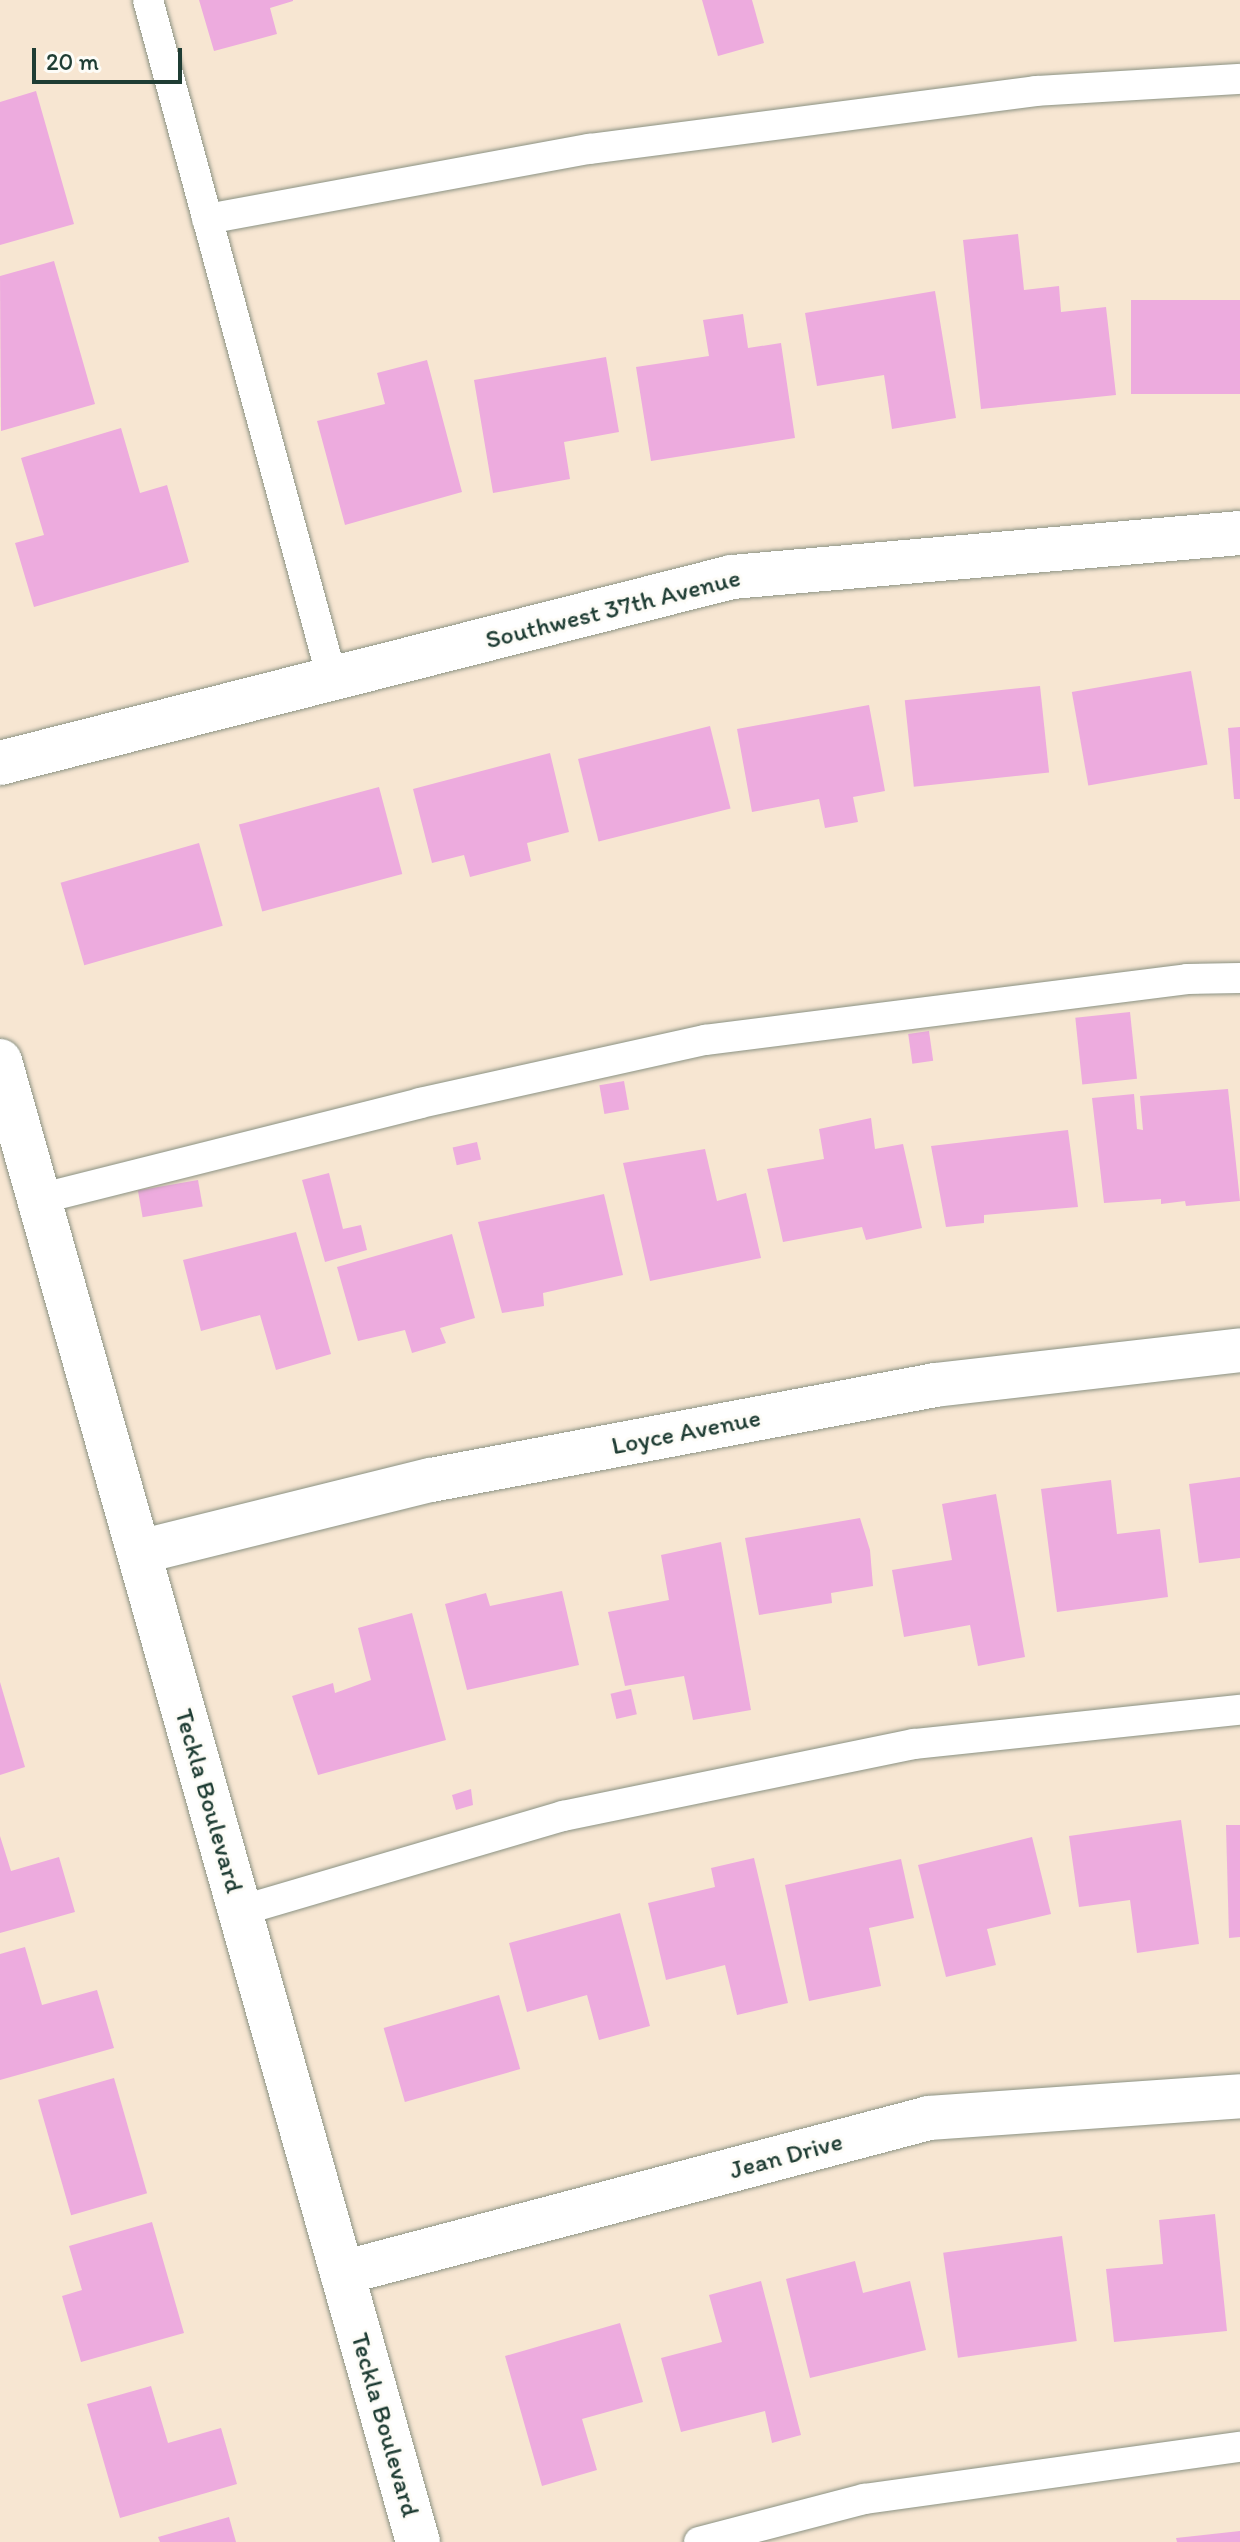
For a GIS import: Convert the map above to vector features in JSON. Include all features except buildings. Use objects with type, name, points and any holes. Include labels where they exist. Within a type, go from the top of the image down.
[{"type":"street","name":"Southwest 37th Avenue","points":[[0,763],[732,577],[1240,533]]},
{"type":"street","name":"Teckla Boulevard","points":[[0,1061],[418,2542]]},
{"type":"street","name":"Loyce Avenue","points":[[139,1552],[431,1480],[935,1385],[1240,1350]]},
{"type":"street","name":"Jean Drive","points":[[342,2273],[929,2118],[1240,2096]]},
{"type":"lane","points":[[148,0],[332,678]]},
{"type":"lane","points":[[207,219],[590,149],[1036,91],[1240,79]]},
{"type":"lane","points":[[39,1199],[420,1103],[705,1040],[1187,979],[1240,978]]},
{"type":"lane","points":[[240,1911],[563,1816],[898,1747],[1240,1710]]},
{"type":"lane","points":[[699,2542],[864,2499],[1240,2447]]}]
